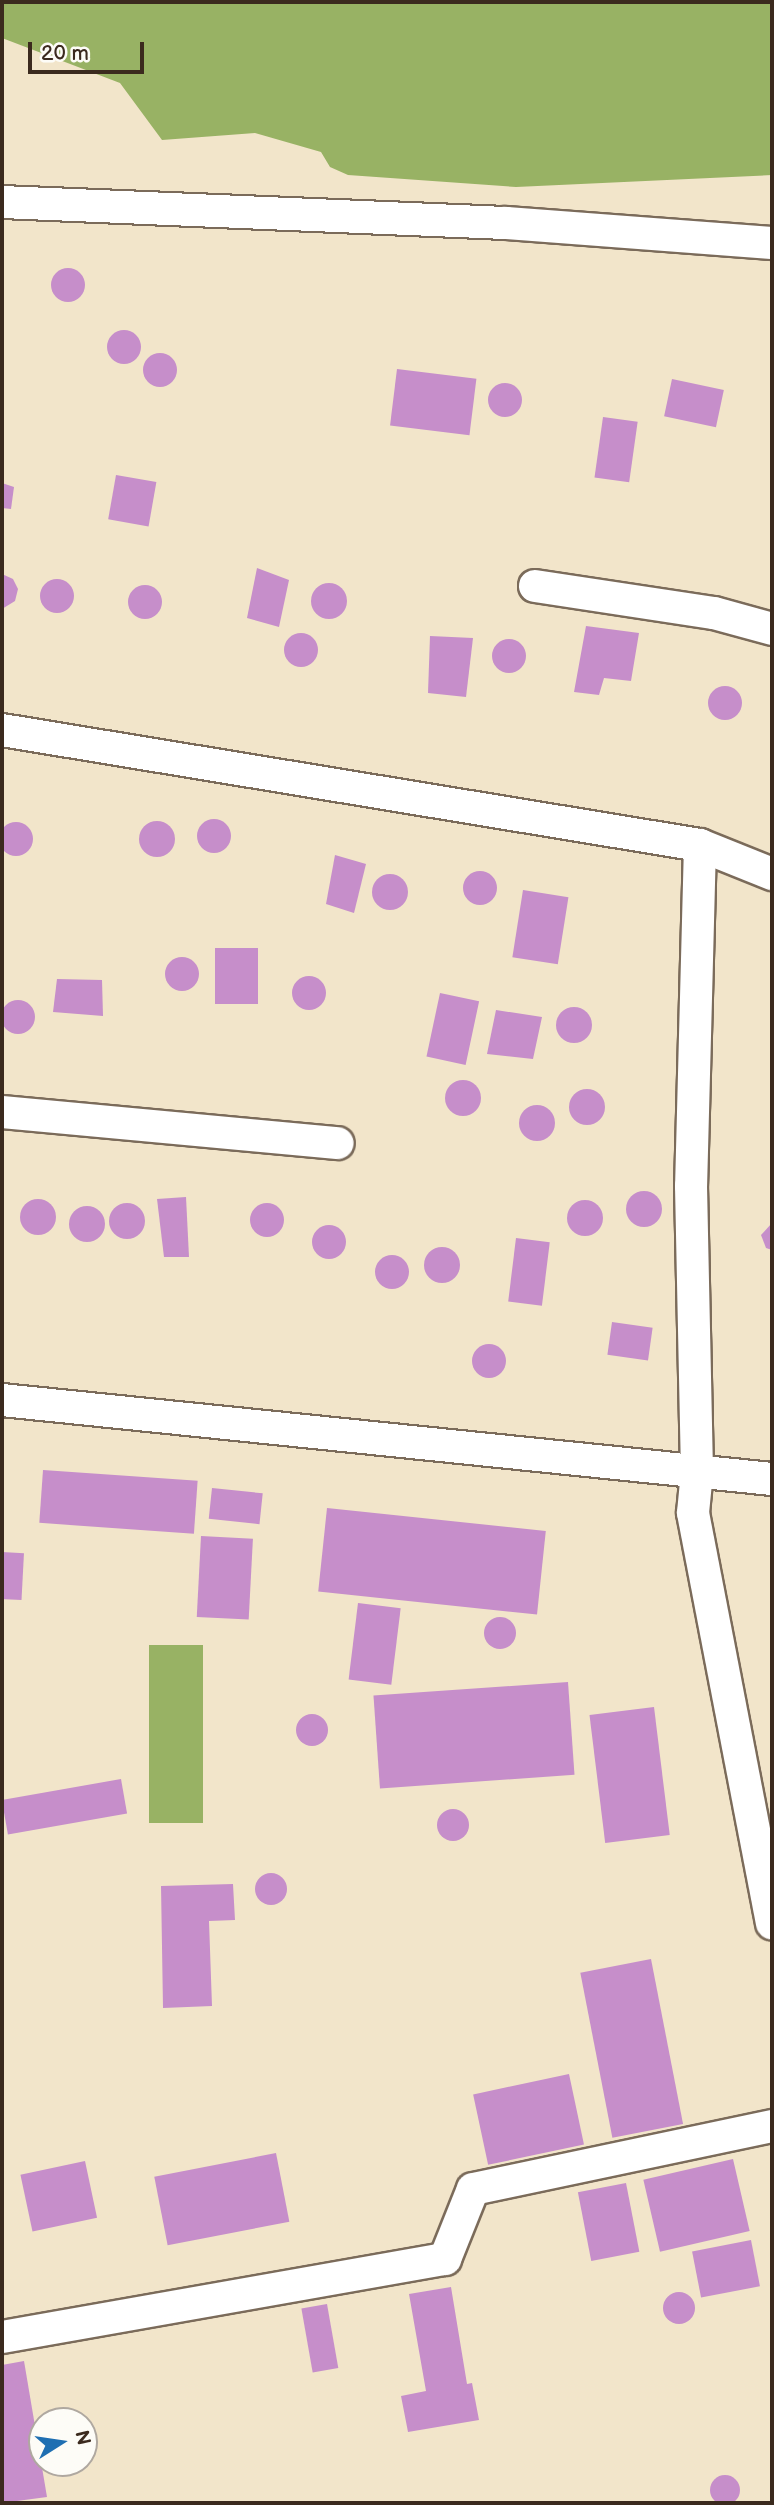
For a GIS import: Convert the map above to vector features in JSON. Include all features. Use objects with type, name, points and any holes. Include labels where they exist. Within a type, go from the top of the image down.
[{"type":"street","points":[[2,202],[506,223],[772,243]]},
{"type":"street","points":[[535,586],[714,613],[772,629]]},
{"type":"street","points":[[2,730],[700,845],[772,874]]},
{"type":"street","points":[[700,845],[691,1186],[696,1472],[693,1513],[772,1923]]},
{"type":"street","points":[[2,1112],[338,1143]]},
{"type":"street","points":[[2,1400],[772,1479]]},
{"type":"street","points":[[2,2337],[445,2259],[473,2189],[772,2126]]},
{"type":"green space","points":[[2,2],[772,2],[772,175],[516,187],[348,175],[330,167],[321,152],[255,133],[162,140],[120,83],[2,38]]},
{"type":"green space","points":[[149,1645],[203,1645],[203,1823],[149,1823]]},
{"type":"building","points":[[68,268],[80,273],[85,285],[80,297],[68,302],[56,297],[51,285],[56,273]]},
{"type":"building","points":[[124,330],[136,335],[141,347],[136,359],[124,364],[112,359],[107,347],[112,335]]},
{"type":"building","points":[[160,353],[172,358],[177,370],[172,382],[160,387],[148,382],[143,370],[148,358]]},
{"type":"building","points":[[397,369],[476,379],[469,435],[390,426]]},
{"type":"building","points":[[672,379],[724,390],[716,427],[664,416]]},
{"type":"building","points":[[505,383],[517,388],[522,400],[517,412],[505,417],[493,412],[488,400],[493,388]]},
{"type":"building","points":[[603,417],[638,422],[629,482],[595,477]]},
{"type":"building","points":[[116,475],[156,482],[149,526],[108,519]]},
{"type":"building","points":[[2,483],[14,487],[11,509],[2,508]]},
{"type":"building","points":[[257,568],[289,580],[279,627],[247,618]]},
{"type":"building","points":[[2,574],[13,579],[18,589],[15,601],[2,609]]},
{"type":"building","points":[[57,579],[69,584],[74,596],[69,608],[57,613],[45,608],[40,596],[45,584]]},
{"type":"building","points":[[329,583],[341,589],[347,601],[341,613],[329,619],[317,613],[311,601],[317,589]]},
{"type":"building","points":[[145,585],[157,590],[162,602],[157,614],[145,619],[133,614],[128,602],[133,590]]},
{"type":"building","points":[[586,626],[639,633],[631,681],[604,678],[599,695],[574,692]]},
{"type":"building","points":[[301,633],[313,638],[318,650],[313,662],[301,667],[289,662],[284,650],[289,638]]},
{"type":"building","points":[[430,636],[473,638],[466,697],[428,693]]},
{"type":"building","points":[[509,639],[521,644],[526,656],[521,668],[509,673],[497,668],[492,656],[497,644]]},
{"type":"building","points":[[725,686],[737,691],[742,703],[737,715],[725,720],[713,715],[708,703],[713,691]]},
{"type":"building","points":[[214,819],[226,824],[231,836],[226,848],[214,853],[202,848],[197,836],[202,824]]},
{"type":"building","points":[[157,821],[169,827],[175,839],[169,851],[157,857],[145,851],[139,839],[145,827]]},
{"type":"building","points":[[16,822],[28,827],[33,839],[28,851],[16,856],[4,851],[-1,839],[4,827]]},
{"type":"building","points":[[335,855],[366,864],[354,913],[326,904]]},
{"type":"building","points":[[480,871],[492,876],[497,888],[492,900],[480,905],[468,900],[463,888],[468,876]]},
{"type":"building","points":[[390,874],[402,880],[408,892],[402,904],[390,910],[378,904],[372,892],[378,880]]},
{"type":"building","points":[[523,890],[568,897],[558,964],[512,957]]},
{"type":"building","points":[[215,948],[258,948],[258,1004],[215,1004]]},
{"type":"building","points":[[182,957],[194,962],[199,974],[194,986],[182,991],[170,986],[165,974],[170,962]]},
{"type":"building","points":[[309,976],[321,981],[326,993],[321,1005],[309,1010],[297,1005],[292,993],[297,981]]},
{"type":"building","points":[[57,979],[102,980],[103,1016],[53,1012]]},
{"type":"building","points":[[440,993],[479,1001],[466,1065],[426,1057]]},
{"type":"building","points":[[18,1000],[30,1005],[35,1017],[30,1029],[18,1034],[6,1029],[1,1017],[6,1005]]},
{"type":"building","points":[[574,1007],[586,1013],[592,1025],[586,1037],[574,1043],[562,1037],[556,1025],[562,1013]]},
{"type":"building","points":[[496,1010],[542,1017],[533,1059],[487,1054]]},
{"type":"building","points":[[463,1080],[475,1086],[481,1098],[475,1110],[463,1116],[451,1110],[445,1098],[451,1086]]},
{"type":"building","points":[[587,1089],[599,1095],[605,1107],[599,1119],[587,1125],[575,1119],[569,1107],[575,1095]]},
{"type":"building","points":[[537,1105],[549,1111],[555,1123],[549,1135],[537,1141],[525,1135],[519,1123],[525,1111]]},
{"type":"building","points":[[644,1191],[656,1197],[662,1209],[656,1221],[644,1227],[632,1221],[626,1209],[632,1197]]},
{"type":"building","points":[[186,1197],[189,1257],[164,1257],[157,1199]]},
{"type":"building","points":[[38,1199],[50,1205],[56,1217],[50,1229],[38,1235],[26,1229],[20,1217],[26,1205]]},
{"type":"building","points":[[585,1200],[597,1206],[603,1218],[597,1230],[585,1236],[573,1230],[567,1218],[573,1206]]},
{"type":"building","points":[[127,1203],[139,1209],[145,1221],[139,1233],[127,1239],[115,1233],[109,1221],[115,1209]]},
{"type":"building","points":[[267,1203],[279,1208],[284,1220],[279,1232],[267,1237],[255,1232],[250,1220],[255,1208]]},
{"type":"building","points":[[87,1206],[99,1212],[105,1224],[99,1236],[87,1242],[75,1236],[69,1224],[75,1212]]},
{"type":"building","points":[[772,1223],[772,1250],[766,1248],[761,1235]]},
{"type":"building","points":[[329,1225],[341,1230],[346,1242],[341,1254],[329,1259],[317,1254],[312,1242],[317,1230]]},
{"type":"building","points":[[516,1238],[550,1242],[542,1306],[508,1302]]},
{"type":"building","points":[[442,1247],[454,1253],[460,1265],[454,1277],[442,1283],[430,1277],[424,1265],[430,1253]]},
{"type":"building","points":[[392,1255],[404,1260],[409,1272],[404,1284],[392,1289],[380,1284],[375,1272],[380,1260]]},
{"type":"building","points":[[612,1322],[653,1328],[648,1360],[607,1355]]},
{"type":"building","points":[[489,1344],[501,1349],[506,1361],[501,1373],[489,1378],[477,1373],[472,1361],[477,1349]]},
{"type":"building","points":[[43,1470],[198,1481],[194,1534],[39,1523]]},
{"type":"building","points":[[212,1488],[263,1493],[259,1524],[209,1519]]},
{"type":"building","points":[[327,1508],[546,1531],[537,1615],[318,1592]]},
{"type":"building","points":[[201,1536],[253,1539],[249,1620],[197,1617]]},
{"type":"building","points":[[2,1552],[24,1553],[22,1600],[2,1599]]},
{"type":"building","points":[[358,1603],[401,1608],[391,1685],[349,1679]]},
{"type":"building","points":[[500,1617],[511,1622],[516,1633],[511,1644],[500,1649],[489,1644],[484,1633],[489,1622]]},
{"type":"building","points":[[568,1682],[574,1775],[380,1788],[373,1696]]},
{"type":"building","points":[[654,1707],[670,1835],[605,1843],[589,1715]]},
{"type":"building","points":[[312,1714],[323,1719],[328,1730],[323,1741],[312,1746],[301,1741],[296,1730],[301,1719]]},
{"type":"building","points":[[121,1779],[127,1813],[8,1834],[2,1800]]},
{"type":"building","points":[[453,1809],[464,1814],[469,1825],[464,1836],[453,1841],[442,1836],[437,1825],[442,1814]]},
{"type":"building","points":[[271,1873],[282,1878],[287,1889],[282,1900],[271,1905],[260,1900],[255,1889],[260,1878]]},
{"type":"building","points":[[233,1884],[235,1920],[209,1921],[212,2006],[163,2008],[161,1886]]},
{"type":"building","points":[[651,1959],[683,2124],[612,2138],[580,1973]]},
{"type":"building","points":[[569,2074],[584,2144],[488,2165],[473,2094]]},
{"type":"building","points":[[276,2153],[289,2222],[168,2245],[154,2177]]},
{"type":"building","points":[[733,2159],[750,2231],[660,2252],[643,2180]]},
{"type":"building","points":[[85,2161],[97,2218],[33,2231],[20,2175]]},
{"type":"building","points":[[626,2183],[639,2252],[591,2261],[578,2192]]},
{"type":"building","points":[[751,2240],[760,2286],[701,2298],[692,2251]]},
{"type":"building","points":[[451,2287],[467,2384],[472,2383],[479,2420],[408,2432],[401,2396],[426,2391],[409,2294]]},
{"type":"building","points":[[679,2292],[690,2297],[695,2308],[690,2319],[679,2324],[668,2319],[663,2308],[668,2297]]},
{"type":"building","points":[[327,2304],[338,2368],[313,2373],[301,2309]]},
{"type":"building","points":[[24,2361],[32,2407],[28,2407],[28,2477],[44,2477],[47,2497],[2,2503],[2,2365]]},
{"type":"building","points":[[725,2475],[736,2479],[740,2490],[736,2501],[725,2505],[714,2501],[710,2490],[714,2479]]}]
